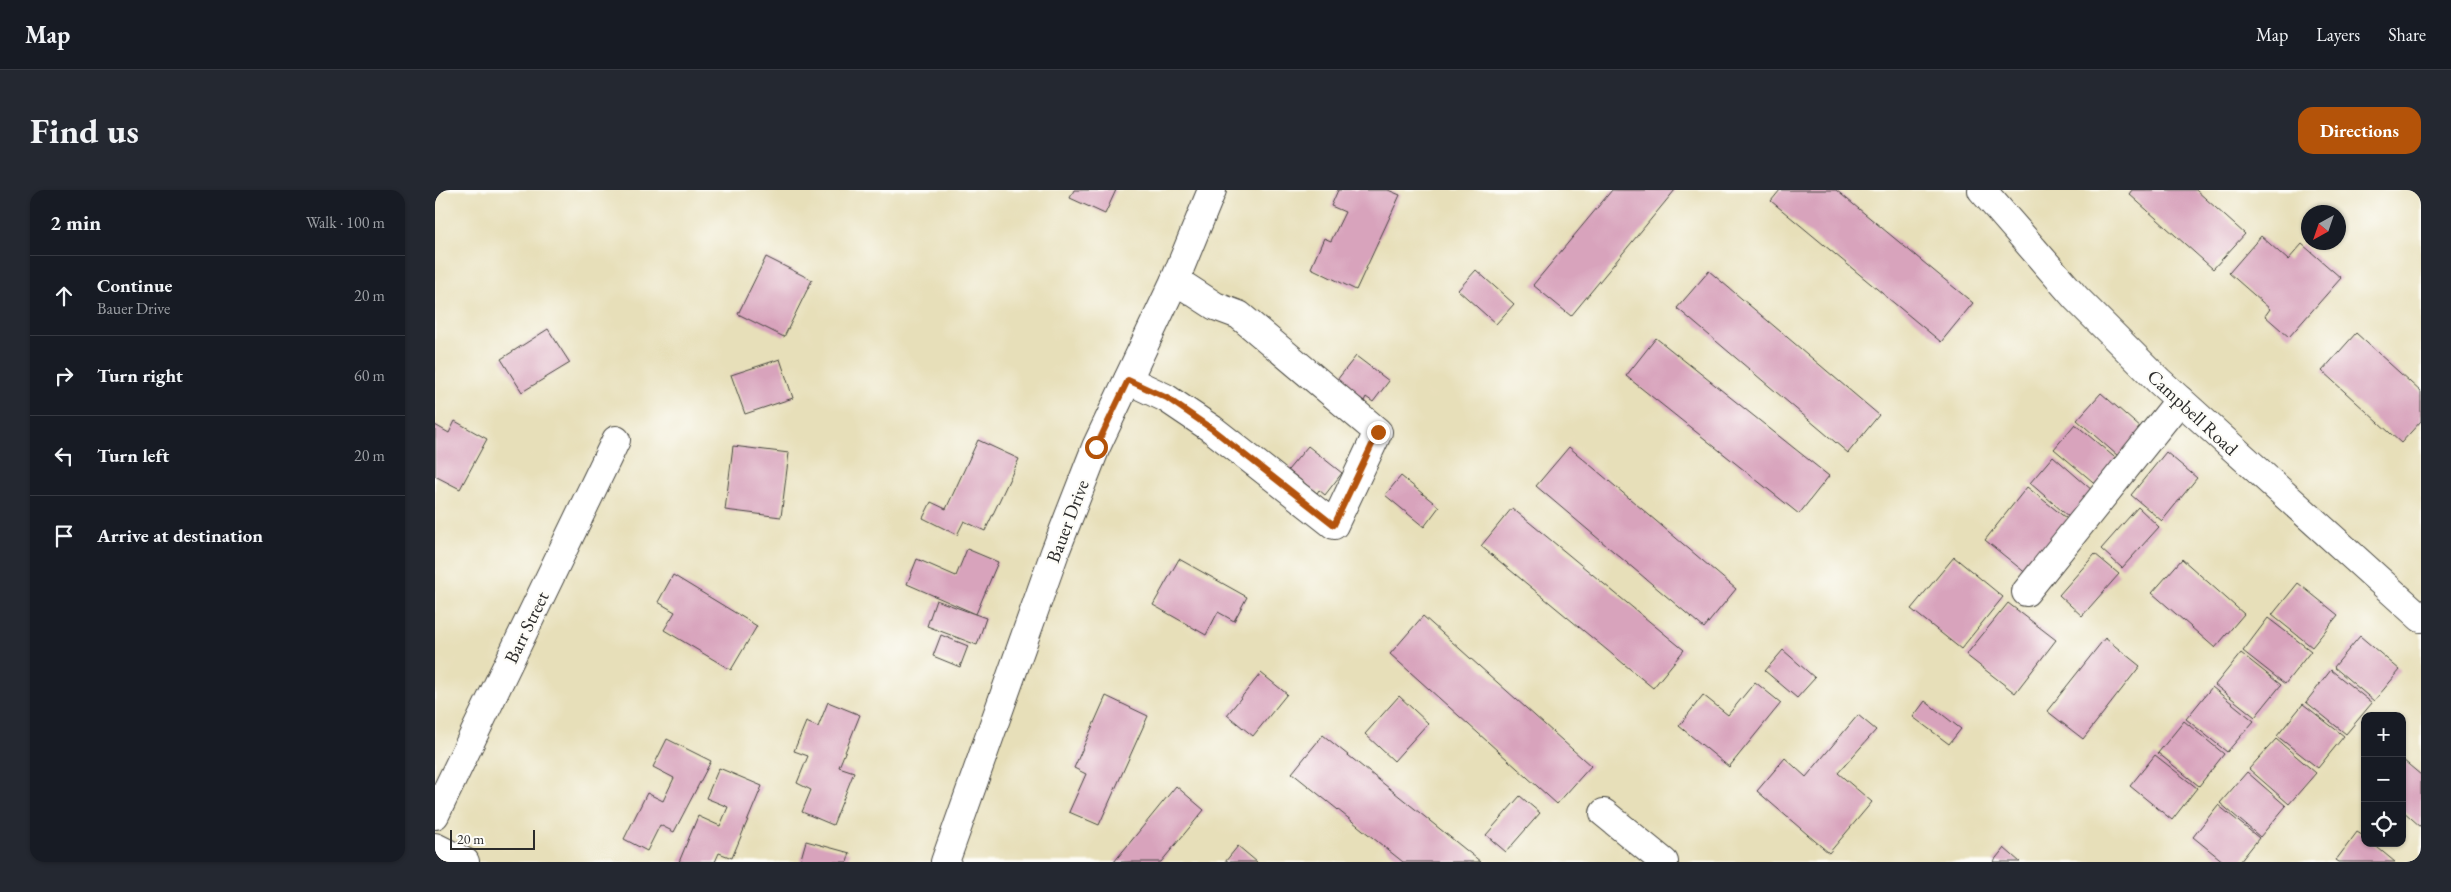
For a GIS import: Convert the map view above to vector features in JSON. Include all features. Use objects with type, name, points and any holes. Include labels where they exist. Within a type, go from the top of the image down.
[{"type":"street","name":"Bauer Drive","points":[[945,862],[1055,552],[1096,447],[1175,280],[1212,190]]},
{"type":"street","name":"Campbell Road","points":[[1992,194],[2076,298],[2180,400],[2421,618]]},
{"type":"street","points":[[1128,380],[1167,398],[1212,429],[1334,525],[1378,432],[1239,315],[1215,306],[1175,280]]},
{"type":"street","points":[[2026,592],[2180,400]]},
{"type":"street","name":"Barr Street","points":[[435,815],[616,440]]},
{"type":"street","points":[[1604,813],[1664,862]]},
{"type":"street","points":[[435,847],[465,862]]},
{"type":"building","points":[[1074,190],[1116,190],[1105,214],[1070,198]]},
{"type":"building","points":[[1338,190],[1388,190],[1400,195],[1356,290],[1311,268],[1324,238],[1331,241],[1345,212],[1331,206]]},
{"type":"building","points":[[1612,190],[1675,190],[1571,316],[1533,285]]},
{"type":"building","points":[[1780,190],[1836,190],[1973,303],[1941,342],[1771,201]]},
{"type":"building","points":[[2132,190],[2196,190],[2245,234],[2213,269],[2129,194]]},
{"type":"building","points":[[2261,236],[2288,260],[2301,245],[2301,250],[2309,250],[2341,278],[2289,337],[2265,316],[2270,309],[2229,273]]},
{"type":"building","points":[[766,257],[812,280],[784,337],[738,314]]},
{"type":"building","points":[[1476,270],[1514,304],[1496,324],[1458,290]]},
{"type":"building","points":[[1709,271],[1879,415],[1848,453],[1677,308]]},
{"type":"building","points":[[548,329],[570,363],[522,392],[501,359]]},
{"type":"building","points":[[2356,333],[2421,392],[2421,421],[2401,443],[2322,371]]},
{"type":"building","points":[[1656,338],[1829,476],[1799,514],[1626,376]]},
{"type":"building","points":[[1356,356],[1389,381],[1373,402],[1366,397],[1364,401],[1337,380]]},
{"type":"building","points":[[780,359],[793,398],[745,414],[731,375]]},
{"type":"building","points":[[2101,393],[2150,436],[2126,463],[2077,420]]},
{"type":"building","points":[[455,421],[487,439],[460,489],[435,476],[435,425],[449,433]]},
{"type":"building","points":[[2075,424],[2126,467],[2105,492],[2054,449]]},
{"type":"building","points":[[978,440],[1019,459],[985,531],[964,521],[957,535],[923,518],[931,502],[946,509]]},
{"type":"building","points":[[733,446],[789,453],[781,517],[725,510]]},
{"type":"building","points":[[1308,446],[1342,473],[1325,495],[1319,490],[1317,493],[1288,470]]},
{"type":"building","points":[[1569,447],[1736,589],[1704,628],[1536,486]]},
{"type":"building","points":[[2166,452],[2197,478],[2162,521],[2131,495]]},
{"type":"building","points":[[2053,456],[2101,498],[2077,524],[2030,483]]},
{"type":"building","points":[[1401,476],[1439,507],[1424,527],[1385,495]]},
{"type":"building","points":[[2027,487],[2076,526],[2033,579],[1985,540]]},
{"type":"building","points":[[2138,507],[2159,527],[2122,568],[2101,549]]},
{"type":"building","points":[[1512,508],[1684,650],[1653,688],[1481,546]]},
{"type":"building","points":[[967,549],[998,562],[976,614],[907,584],[917,559],[956,576]]},
{"type":"building","points":[[2095,554],[2119,574],[2082,616],[2059,595]]},
{"type":"building","points":[[1954,557],[2003,597],[1961,649],[1911,609]]},
{"type":"building","points":[[1179,559],[1247,597],[1234,621],[1218,612],[1206,635],[1153,605]]},
{"type":"building","points":[[2182,559],[2244,614],[2215,648],[2152,593]]},
{"type":"building","points":[[673,575],[757,626],[731,670],[664,630],[675,612],[658,602]]},
{"type":"building","points":[[2298,583],[2338,615],[2312,647],[2272,615]]},
{"type":"building","points":[[936,600],[986,618],[977,645],[927,626]]},
{"type":"building","points":[[2008,603],[2056,640],[2015,693],[1966,655]]},
{"type":"building","points":[[1423,616],[1591,766],[1557,804],[1390,654]]},
{"type":"building","points":[[2268,618],[2311,651],[2285,684],[2243,651]]},
{"type":"building","points":[[941,635],[968,646],[960,667],[933,656]]},
{"type":"building","points":[[2360,636],[2400,670],[2374,701],[2334,667]]},
{"type":"building","points":[[2105,638],[2140,666],[2083,739],[2047,711]]},
{"type":"building","points":[[1783,650],[1815,678],[1797,698],[1765,671]]},
{"type":"building","points":[[2241,653],[2281,685],[2255,717],[2215,685]]},
{"type":"building","points":[[2331,670],[2372,703],[2364,712],[2361,712],[2361,716],[2346,734],[2306,702]]},
{"type":"building","points":[[1261,673],[1287,694],[1253,736],[1227,715]]},
{"type":"building","points":[[1755,682],[1781,703],[1729,767],[1679,726],[1703,695],[1728,715]]},
{"type":"building","points":[[2212,687],[2254,721],[2227,752],[2186,719]]},
{"type":"building","points":[[1106,696],[1148,716],[1099,825],[1069,812],[1086,774],[1074,768]]},
{"type":"building","points":[[1399,696],[1428,723],[1394,761],[1365,734]]},
{"type":"building","points":[[1925,701],[1961,729],[1949,744],[1913,717]]},
{"type":"building","points":[[828,702],[860,715],[839,767],[854,772],[833,825],[802,812],[811,790],[797,783],[808,756],[794,751],[806,722],[818,727]]},
{"type":"building","points":[[2303,704],[2344,736],[2318,768],[2277,736]]},
{"type":"building","points":[[1858,715],[1876,730],[1838,773],[1872,802],[1829,853],[1757,791],[1785,758],[1806,777]]},
{"type":"building","points":[[2184,721],[2224,754],[2199,786],[2158,753]]},
{"type":"building","points":[[1323,735],[1481,862],[1403,862],[1292,773]]},
{"type":"building","points":[[667,739],[711,761],[674,832],[660,825],[647,851],[624,839],[647,793],[663,801],[674,778],[653,767]]},
{"type":"building","points":[[2276,739],[2316,773],[2289,804],[2249,769]]},
{"type":"building","points":[[2155,755],[2197,788],[2172,820],[2130,786]]},
{"type":"building","points":[[2406,762],[2421,775],[2421,827],[2406,814]]},
{"type":"building","points":[[719,768],[762,786],[732,858],[719,853],[715,862],[679,862],[698,816],[720,826],[728,807],[706,798]]},
{"type":"building","points":[[2247,772],[2286,806],[2260,837],[2220,803]]},
{"type":"building","points":[[1176,786],[1204,810],[1161,862],[1114,862]]},
{"type":"building","points":[[1520,796],[1540,813],[1506,852],[1486,835]]},
{"type":"building","points":[[2218,805],[2259,838],[2240,862],[2224,862],[2193,837]]},
{"type":"building","points":[[2357,832],[2361,834],[2361,847],[2377,847],[2395,862],[2339,862],[2336,860]]},
{"type":"building","points":[[806,841],[850,853],[847,862],[800,862]]},
{"type":"building","points":[[1238,846],[1257,862],[1225,862]]},
{"type":"building","points":[[2004,848],[2020,862],[1993,862]]},
{"type":"route","points":[[1096,447],[1128,380],[1167,398],[1212,429],[1334,525],[1378,432]]}]
